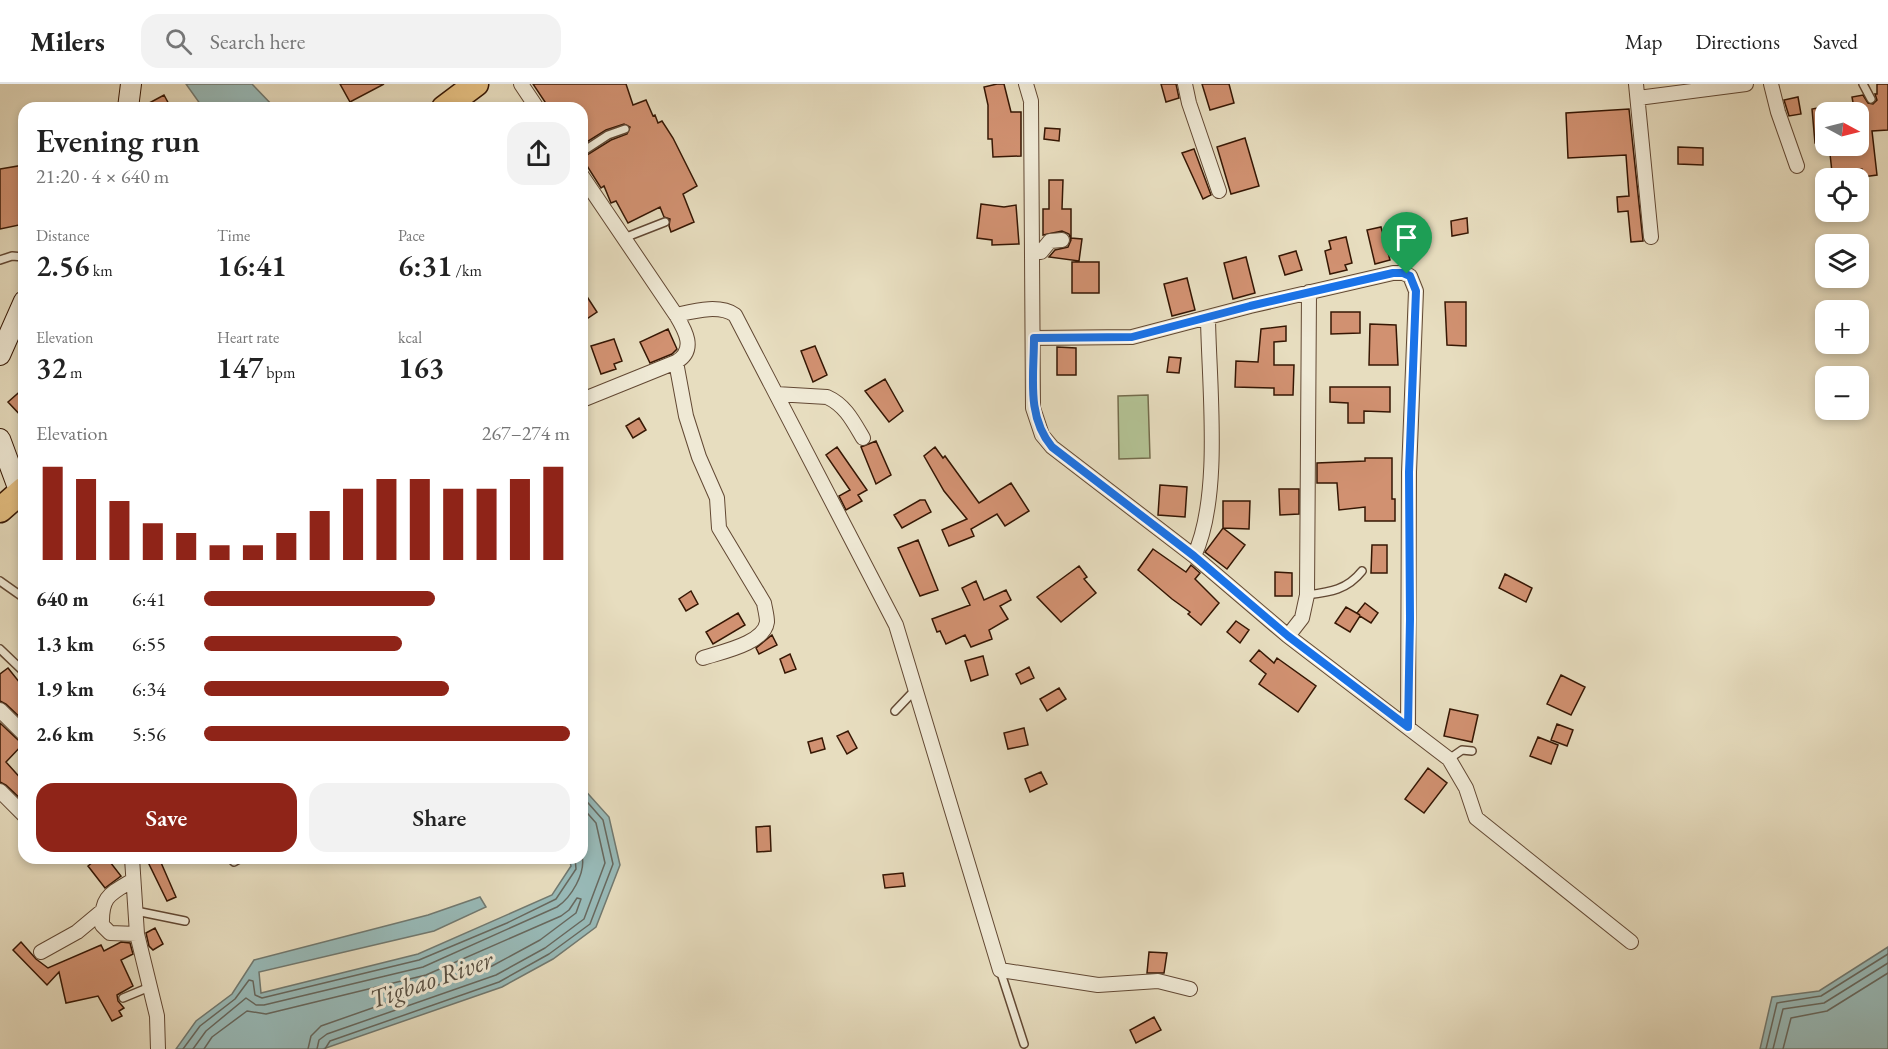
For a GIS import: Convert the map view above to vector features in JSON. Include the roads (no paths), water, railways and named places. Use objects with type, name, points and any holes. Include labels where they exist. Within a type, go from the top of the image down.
[{"type":"highway","points":[[452,102],[476,84]]},
{"type":"highway","points":[[0,510],[18,497]]},
{"type":"main road","points":[[129,102],[132,84]]},
{"type":"main road","points":[[0,355],[18,314]]},
{"type":"main road","points":[[0,439],[18,481]]},
{"type":"street","points":[[521,84],[533,102]]},
{"type":"street","points":[[1026,84],[1030,101],[1033,408],[1042,435],[1057,452],[1194,556],[1288,636],[1449,759],[1466,788],[1476,818],[1631,942]]},
{"type":"street","points":[[1185,84],[1189,103],[1219,191]]},
{"type":"street","points":[[1636,84],[1652,237]]},
{"type":"street","points":[[1638,98],[1746,84]]},
{"type":"street","points":[[1772,84],[1778,112],[1797,166]]},
{"type":"street","points":[[588,185],[676,315],[685,330],[688,341],[687,351],[676,362],[588,398]]},
{"type":"street","points":[[1033,252],[1041,252],[1050,241],[1062,240]]},
{"type":"street","points":[[1034,338],[1132,337],[1309,292],[1393,273],[1407,274],[1414,282],[1416,291],[1409,472],[1408,727]]},
{"type":"street","points":[[1288,636],[1302,618],[1307,595],[1309,292]]},
{"type":"street","points":[[676,315],[701,309],[732,313],[896,625],[914,691],[1000,970],[1098,985],[1158,981],[1190,988]]},
{"type":"street","points":[[1194,556],[1209,499],[1211,429],[1208,319]]},
{"type":"street","points":[[676,362],[686,416],[699,457],[717,498],[719,528],[764,603],[766,615],[764,629],[755,639],[734,649],[703,658]]},
{"type":"street","points":[[776,394],[827,397],[834,400],[848,412],[863,438]]},
{"type":"street","points":[[0,710],[18,728]]},
{"type":"street","points":[[0,791],[18,809]]},
{"type":"street","points":[[132,864],[137,934],[152,986],[157,1016],[158,1049]]},
{"type":"street","points":[[41,952],[77,932],[101,912],[108,896],[133,880]]},
{"type":"street","points":[[101,912],[104,929],[110,933],[137,934]]},
{"type":"lane","points":[[1863,84],[1871,99]]},
{"type":"lane","points":[[588,148],[608,135],[625,129]]},
{"type":"lane","points":[[624,238],[665,222]]},
{"type":"lane","points":[[0,260],[18,256]]},
{"type":"lane","points":[[1307,595],[1330,592],[1353,583],[1362,571]]},
{"type":"lane","points":[[0,581],[18,594]]},
{"type":"lane","points":[[0,649],[18,666]]},
{"type":"lane","points":[[895,711],[914,691]]},
{"type":"lane","points":[[1449,759],[1462,750],[1472,751]]},
{"type":"lane","points":[[136,910],[185,921]]},
{"type":"lane","points":[[1000,970],[1024,1044]]},
{"type":"lane","points":[[123,998],[152,986]]},
{"type":"water","points":[[186,84],[252,84],[269,102],[199,102]]},
{"type":"water","name":"Tigbao River","points":[[588,794],[609,817],[620,865],[596,927],[553,959],[502,987],[323,1049],[176,1049],[196,1021],[232,994],[254,960],[428,915],[480,897],[486,907],[434,931],[259,972],[261,993],[418,954],[552,895],[570,864],[588,864]]},
{"type":"water","points":[[1888,947],[1888,1049],[1760,1049],[1772,997],[1819,991]]}]
